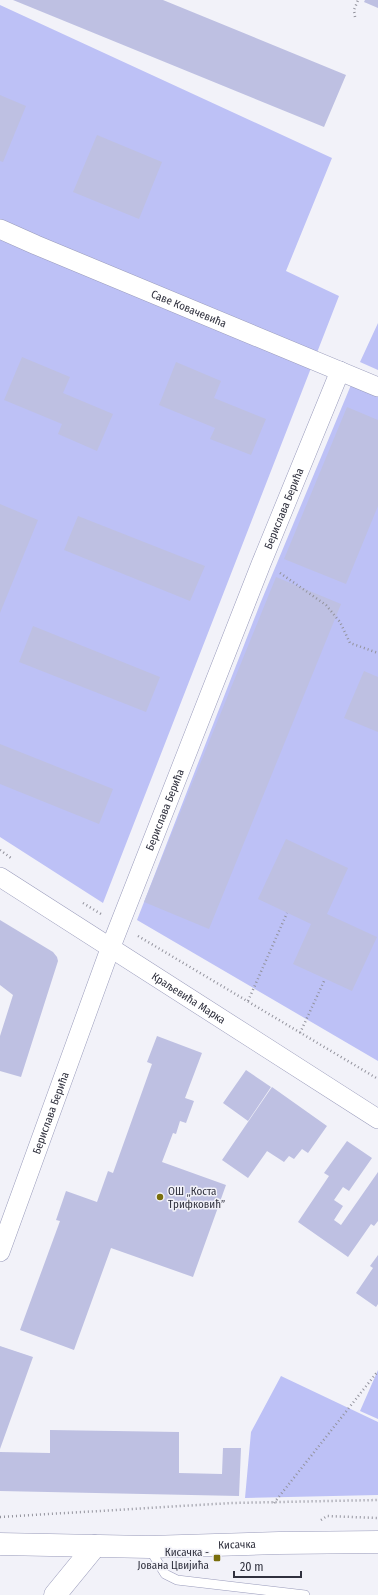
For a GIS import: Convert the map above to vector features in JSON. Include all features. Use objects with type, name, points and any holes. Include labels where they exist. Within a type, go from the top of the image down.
[{"type":"street","name":"Саве Ковачевића","points":[[0,229],[36,246],[378,387]]},
{"type":"street","name":"Берислава Берића","points":[[0,1252],[110,948],[340,371]]},
{"type":"street","name":"Краљевића Марка","points":[[0,877],[378,1119]]},
{"type":"street","name":"Кисачка","points":[[0,1544],[149,1546],[378,1542]]},
{"type":"street","points":[[55,1595],[95,1546]]},
{"type":"lane","points":[[149,1546],[165,1574],[177,1580],[305,1595]]},
{"type":"path","points":[[355,17],[354,10],[358,0]]},
{"type":"path","points":[[287,576],[326,605],[340,622],[350,643],[378,653]]},
{"type":"path","points":[[0,850],[12,858]]},
{"type":"path","points":[[81,902],[378,1079]]},
{"type":"path","points":[[248,1001],[287,913]]},
{"type":"path","points":[[300,1033],[325,979]]},
{"type":"path","points":[[274,1502],[378,1371]]},
{"type":"path","points":[[0,1517],[223,1504],[378,1500]]},
{"type":"shaded area","points":[[0,5],[332,158],[286,271],[339,296],[103,903],[0,837]]},
{"type":"shaded area","points":[[378,323],[378,370],[360,362]]},
{"type":"shaded area","points":[[351,385],[378,397],[378,1061],[137,920],[260,604]]},
{"type":"shaded area","points":[[378,1370],[378,1419],[360,1411]]},
{"type":"shaded area","points":[[281,1376],[378,1422],[378,1495],[245,1498],[251,1432]]},
{"type":"building","points":[[13,0],[163,0],[346,75],[324,127]]},
{"type":"building","points":[[365,0],[378,0],[378,8],[364,2]]},
{"type":"building","points":[[0,95],[26,106],[3,162],[0,161]]},
{"type":"building","points":[[97,135],[162,162],[139,219],[73,192]]},
{"type":"building","points":[[22,357],[70,377],[63,393],[113,414],[97,451],[58,434],[62,424],[4,400]]},
{"type":"building","points":[[176,362],[221,381],[214,398],[266,419],[251,455],[210,439],[215,428],[159,405]]},
{"type":"building","points":[[347,407],[378,420],[378,506],[346,584],[284,559]]},
{"type":"building","points":[[0,504],[38,520],[0,613]]},
{"type":"building","points":[[78,516],[205,566],[190,601],[64,550]]},
{"type":"building","points":[[276,577],[341,604],[209,929],[144,902]]},
{"type":"building","points":[[33,626],[160,677],[146,712],[19,662]]},
{"type":"building","points":[[364,671],[378,677],[378,732],[344,718]]},
{"type":"building","points":[[0,744],[113,789],[99,824],[0,784]]},
{"type":"building","points":[[286,839],[348,868],[327,914],[377,937],[352,991],[293,964],[311,924],[258,899]]},
{"type":"building","points":[[0,920],[53,952],[58,961],[21,1077],[0,1071],[0,1036],[13,995],[0,985]]},
{"type":"building","name":"ОШ „Коста Трифковић”","points":[[157,1036],[202,1053],[185,1098],[194,1101],[186,1123],[180,1121],[176,1134],[173,1133],[162,1162],[226,1185],[193,1277],[111,1248],[74,1350],[20,1330],[60,1221],[56,1220],[66,1191],[97,1202],[108,1171],[113,1173],[152,1064],[147,1062]]},
{"type":"building","points":[[246,1070],[271,1087],[248,1121],[223,1103]]},
{"type":"building","points":[[272,1087],[327,1126],[308,1153],[302,1149],[294,1159],[289,1156],[284,1162],[267,1151],[248,1178],[222,1160]]},
{"type":"building","points":[[347,1141],[372,1158],[349,1191],[343,1187],[334,1200],[343,1206],[334,1220],[341,1225],[378,1172],[378,1221],[374,1226],[371,1224],[348,1257],[298,1222],[329,1176],[324,1173]]},
{"type":"building","points":[[378,1255],[378,1304],[376,1307],[356,1293],[373,1268],[370,1266]]},
{"type":"building","points":[[0,1346],[33,1357],[0,1449]]},
{"type":"building","points":[[50,1430],[179,1432],[179,1473],[222,1474],[223,1448],[241,1448],[239,1496],[0,1491],[0,1452],[50,1453]]},
{"type":"place","name":"ОШ „Коста Трифковић”","points":[[160,1197]]},
{"type":"place","name":"Кисачка - Јована Цвијића","points":[[217,1558]]}]
